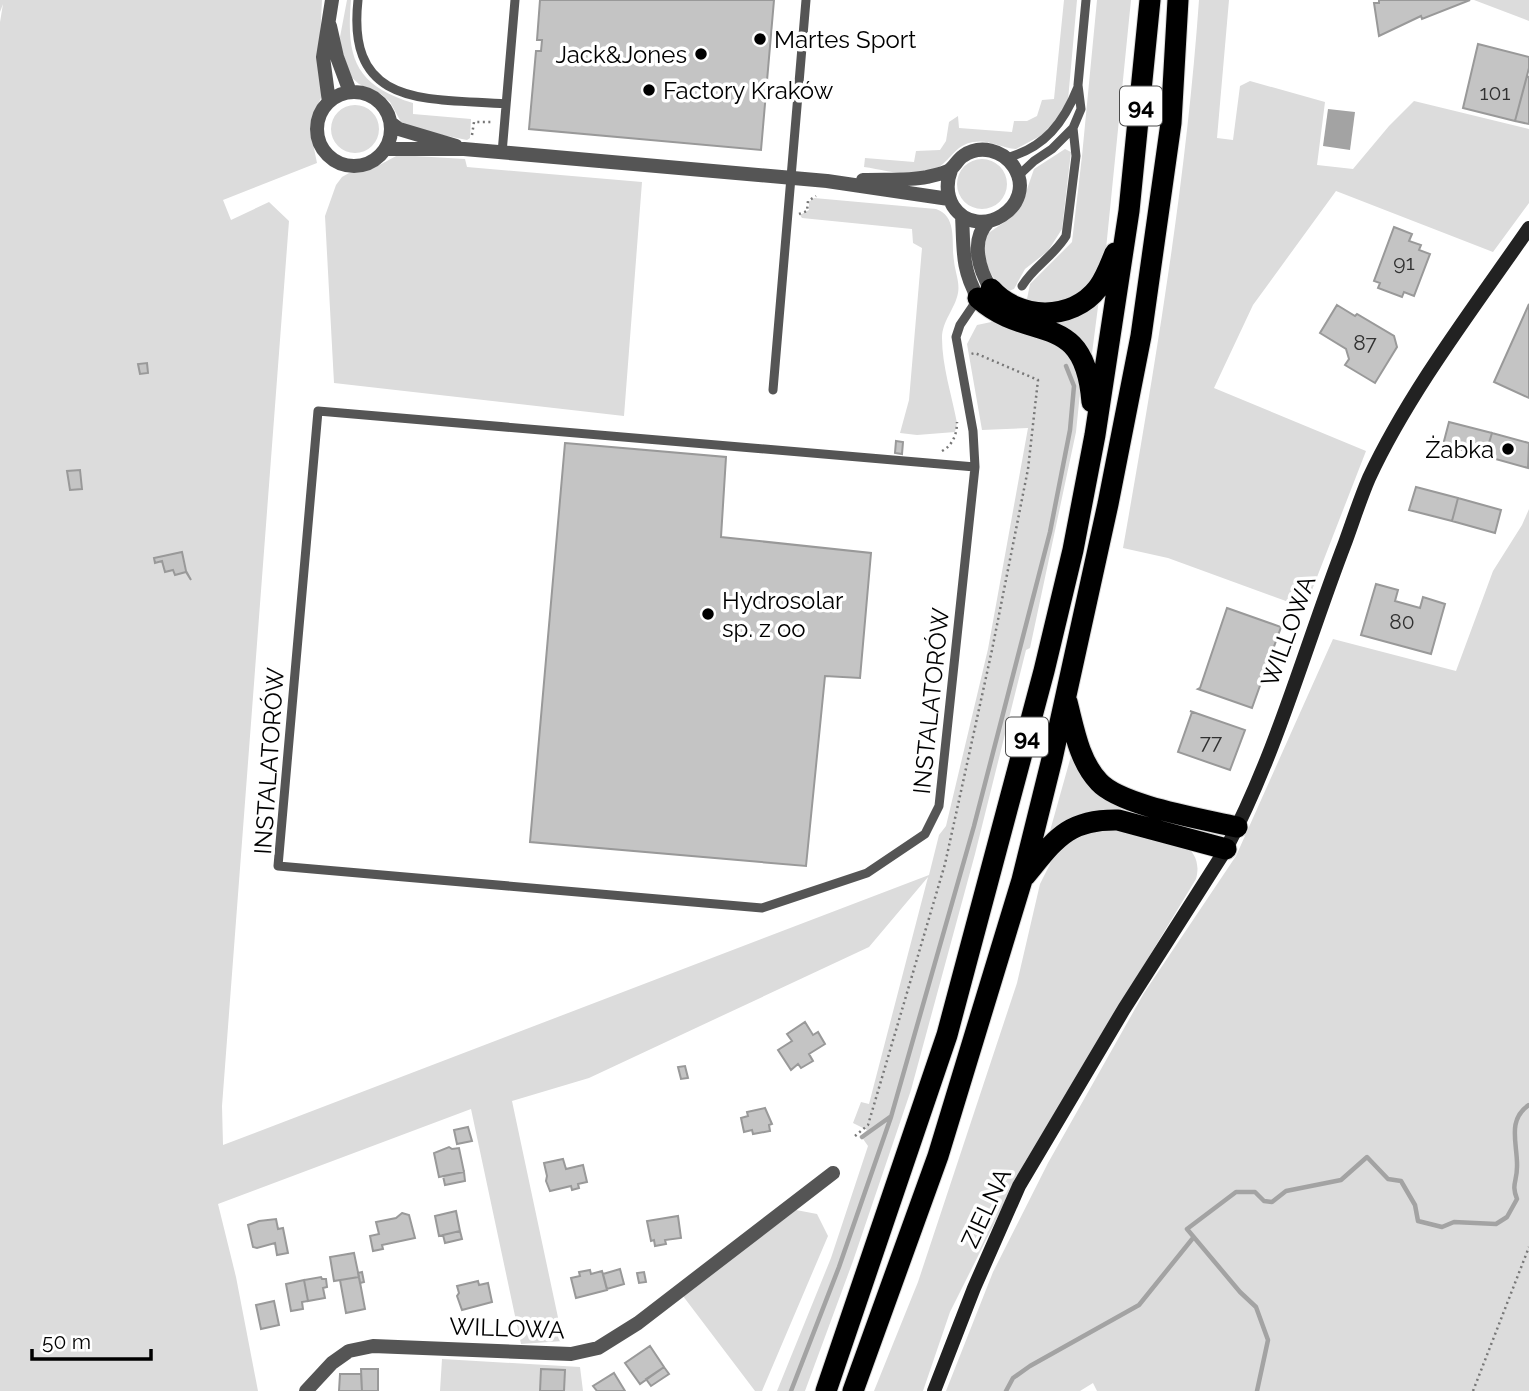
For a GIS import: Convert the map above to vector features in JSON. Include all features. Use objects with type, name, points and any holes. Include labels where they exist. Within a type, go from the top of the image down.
[{"type":"highway","name":"94","points":[[826,1391],[947,1035],[1044,671],[1073,550],[1095,435],[1129,211],[1150,0]]},
{"type":"highway","name":"94","points":[[853,1391],[938,1156],[1022,880],[1066,696],[1141,337],[1171,123],[1178,0]]},
{"type":"highway","points":[[985,293],[1032,312],[1071,309],[1097,289],[1108,272],[1129,211]]},
{"type":"highway","points":[[985,293],[1003,316],[1062,335],[1079,352],[1090,381],[1095,435]]},
{"type":"highway","points":[[1066,696],[1081,752],[1100,784],[1142,804],[1237,827]]},
{"type":"highway","points":[[1022,880],[1053,843],[1065,833],[1078,825],[1101,820],[1118,820],[1226,849]]},
{"type":"street","points":[[332,0],[330,25],[337,57],[351,92]]},
{"type":"street","points":[[329,102],[323,57],[324,40],[330,25]]},
{"type":"street","points":[[351,92],[362,92],[381,103],[388,112],[392,132],[386,149],[378,158],[357,166],[345,165],[327,155],[317,134],[322,111],[329,102],[339,95],[351,92]]},
{"type":"street","points":[[391,123],[399,129],[502,153],[827,181],[949,199]]},
{"type":"street","points":[[386,149],[468,145]]},
{"type":"street","points":[[975,150],[996,152],[1006,158],[1018,176],[1019,194],[1012,208],[1000,218],[988,222],[962,216],[949,199],[948,178],[951,170],[965,154],[975,150]]},
{"type":"street","points":[[827,181],[925,177],[951,170]]},
{"type":"street","points":[[962,216],[962,256],[970,284],[985,293]]},
{"type":"street","points":[[985,293],[978,249],[981,229],[988,222]]},
{"type":"street","name":"WILLOWA","points":[[1097,1053],[1226,849],[1237,827],[1276,736],[1369,478],[1406,412],[1450,343],[1529,228]]},
{"type":"street","name":"ZIELNA","points":[[934,1391],[974,1288],[1019,1186],[1097,1053]]},
{"type":"street","name":"WILLOWA","points":[[306,1391],[332,1363],[349,1350],[373,1346],[571,1354],[598,1348],[638,1324],[833,1173]]},
{"type":"lane","points":[[358,0],[355,27],[358,44],[370,70],[385,85],[412,96],[506,104]]},
{"type":"lane","points":[[502,153],[515,0]]},
{"type":"lane","points":[[773,390],[806,0]]},
{"type":"lane","points":[[1018,176],[1073,128],[1082,109],[1078,85],[1086,0]]},
{"type":"lane","points":[[1006,158],[1045,139],[1061,122],[1078,85]]},
{"type":"lane","points":[[1022,286],[1026,278],[1059,247],[1066,236],[1076,156],[1073,128]]},
{"type":"lane","name":"INSTALATORÓW","points":[[975,467],[318,411],[278,866],[762,908],[867,873],[925,834],[939,806],[975,467],[973,431],[956,344],[957,330],[985,293]]},
{"type":"path","points":[[468,145],[474,122],[497,121]]},
{"type":"path","points":[[797,214],[807,211],[810,198],[828,197]]},
{"type":"path","points":[[855,1136],[868,1125],[945,863],[1028,469],[1038,380],[975,354],[968,355]]},
{"type":"path","points":[[940,452],[948,447],[956,436],[956,411]]},
{"type":"path","points":[[1473,1391],[1529,1247]]},
{"type":"shaded area","points":[[0,0],[322,0],[319,63],[323,93],[310,129],[317,163],[223,200],[231,220],[269,202],[289,221],[222,1106],[223,1145],[929,875],[939,835],[946,826],[988,649],[1028,428],[982,430],[967,344],[977,325],[996,321],[1016,332],[1040,336],[1056,343],[1069,357],[1077,375],[1080,393],[1076,432],[1030,648],[1026,650],[975,854],[911,1090],[805,1391],[777,1391],[831,1258],[868,1146],[861,1136],[867,1130],[853,1123],[861,1102],[869,1104],[928,877],[869,947],[589,1078],[512,1101],[563,1341],[521,1344],[471,1109],[218,1204],[236,1277],[258,1391],[0,1391],[0,22],[3,4],[0,12]]},
{"type":"shaded area","points":[[347,0],[351,0],[350,38],[353,53],[367,78],[393,96],[413,103],[413,114],[471,119],[470,138],[467,140],[412,129],[401,122],[390,102],[381,94],[359,84],[351,77],[340,37]]},
{"type":"shaded area","points":[[1064,0],[1077,0],[1068,100],[1060,115],[1042,135],[1016,149],[973,142],[958,149],[939,167],[922,173],[864,167],[865,158],[914,162],[916,151],[940,150],[946,141],[949,122],[958,116],[959,128],[1012,132],[1014,121],[1027,121],[1037,116],[1042,100],[1054,99]]},
{"type":"shaded area","points":[[1097,0],[1131,0],[1104,269],[1079,296],[1065,302],[1040,305],[1027,299],[1030,284],[1072,242]]},
{"type":"shaded area","points":[[1199,0],[1229,0],[1217,138],[1233,140],[1240,86],[1250,81],[1325,102],[1317,165],[1353,169],[1414,101],[1529,129],[1529,203],[1493,252],[1336,191],[1253,305],[1214,388],[1366,451],[1305,608],[1168,558],[1123,548],[1178,206]]},
{"type":"shaded area","points":[[1474,0],[1529,0],[1529,21]]},
{"type":"shaded area","points":[[355,105],[372,112],[379,129],[372,146],[355,153],[338,146],[331,129],[338,112]]},
{"type":"shaded area","points":[[1328,109],[1355,112],[1350,150],[1323,146]]},
{"type":"shaded area","points":[[1065,149],[1071,152],[1062,229],[1048,251],[1025,269],[1014,289],[1006,292],[987,266],[987,234],[1009,219],[1023,201],[1034,169]]},
{"type":"shaded area","points":[[398,155],[465,159],[467,167],[642,182],[624,416],[334,383],[325,216],[336,185],[342,177],[372,169]]},
{"type":"shaded area","points":[[982,159],[1000,166],[1007,184],[1000,202],[982,209],[964,202],[957,184],[964,166]]},
{"type":"shaded area","points":[[814,198],[936,209],[948,218],[952,231],[958,289],[944,326],[942,349],[957,423],[955,432],[917,435],[900,433],[909,400],[922,248],[913,243],[912,229],[802,218],[800,215],[809,210],[809,202]]},
{"type":"shaded area","points":[[1099,299],[1091,361],[1051,321]]},
{"type":"shaded area","points":[[1529,509],[1529,1391],[1097,1391],[1093,1383],[1080,1391],[946,1391],[993,1272],[1048,1163],[1144,993],[1236,856],[1333,639],[1456,671],[1493,571]]},
{"type":"shaded area","points":[[1073,749],[1079,765],[1212,834],[1209,836],[1121,815],[1048,838]]},
{"type":"shaded area","points":[[1089,829],[1141,832],[1177,841],[1190,850],[1197,862],[1196,879],[1025,1162],[950,1312],[923,1391],[874,1391],[918,1282],[1017,983],[1040,884],[1056,852]]},
{"type":"shaded area","points":[[796,1210],[817,1214],[828,1236],[762,1391],[755,1391],[683,1296]]},
{"type":"shaded area","points":[[442,1359],[580,1367],[583,1391],[440,1391]]},
{"type":"building","name":"Factory Kraków","points":[[540,0],[774,0],[761,150],[529,129],[536,51],[541,51],[542,40],[537,40]]},
{"type":"building","points":[[1379,0],[1470,0],[1422,19],[1421,16],[1379,36],[1374,3],[1379,3]]},
{"type":"building","points":[[1478,44],[1529,57],[1529,68],[1515,121],[1463,108]]},
{"type":"building","points":[[1527,76],[1529,77],[1529,124],[1515,121]]},
{"type":"building","points":[[1394,227],[1412,234],[1409,241],[1421,245],[1419,250],[1430,254],[1414,296],[1404,292],[1402,297],[1378,288],[1380,283],[1374,281]]},
{"type":"building","points":[[1529,304],[1529,398],[1494,382]]},
{"type":"building","points":[[1337,305],[1394,336],[1397,347],[1375,383],[1345,365],[1349,359],[1346,349],[1320,333]]},
{"type":"building","points":[[147,363],[148,373],[140,374],[138,364]]},
{"type":"building","points":[[1449,422],[1492,433],[1485,456],[1443,445]]},
{"type":"building","name":"Żabka","points":[[1492,433],[1529,443],[1528,468],[1485,456]]},
{"type":"building","points":[[896,441],[903,442],[902,454],[895,453]]},
{"type":"building","name":"Hydrosolar sp. z oo","points":[[565,443],[726,457],[721,537],[871,553],[860,678],[825,676],[806,866],[530,842]]},
{"type":"building","points":[[80,470],[82,489],[70,490],[67,471]]},
{"type":"building","points":[[1416,487],[1458,498],[1452,521],[1409,510]]},
{"type":"building","points":[[1458,498],[1501,510],[1495,533],[1452,521]]},
{"type":"building","points":[[182,552],[191,580],[186,572],[175,575],[173,570],[165,572],[162,561],[155,563],[154,558]]},
{"type":"building","points":[[1376,584],[1398,590],[1395,601],[1420,608],[1423,597],[1445,604],[1431,654],[1361,635]]},
{"type":"building","points":[[1227,608],[1281,627],[1252,708],[1198,689]]},
{"type":"building","points":[[1190,711],[1245,730],[1230,770],[1178,752],[1192,712]]},
{"type":"building","points":[[805,1022],[813,1035],[818,1032],[825,1044],[809,1054],[813,1061],[801,1068],[798,1064],[791,1070],[778,1050],[792,1041],[787,1034]]},
{"type":"building","points":[[685,1066],[688,1078],[681,1079],[678,1067]]},
{"type":"building","points":[[765,1108],[772,1124],[769,1125],[770,1131],[753,1134],[752,1130],[744,1132],[741,1118],[748,1116],[747,1112]]},
{"type":"building","points":[[468,1127],[472,1141],[457,1144],[454,1130]]},
{"type":"building","points":[[449,1147],[459,1148],[464,1172],[439,1177],[434,1153]]},
{"type":"building","points":[[563,1159],[566,1169],[583,1165],[587,1182],[578,1184],[579,1188],[572,1190],[571,1186],[550,1191],[544,1163]]},
{"type":"building","points":[[464,1172],[465,1181],[445,1185],[443,1176]]},
{"type":"building","points":[[456,1211],[460,1231],[439,1236],[435,1216]]},
{"type":"building","points":[[402,1213],[409,1215],[415,1238],[382,1245],[383,1249],[373,1251],[370,1236],[379,1234],[376,1222],[396,1218]]},
{"type":"building","points":[[678,1216],[681,1238],[665,1240],[666,1244],[655,1246],[654,1240],[651,1241],[647,1221]]},
{"type":"building","points":[[276,1219],[278,1229],[283,1228],[288,1253],[277,1255],[275,1243],[253,1247],[248,1225]]},
{"type":"building","points":[[460,1231],[462,1239],[445,1243],[443,1235]]},
{"type":"building","points":[[354,1253],[359,1277],[334,1281],[330,1257]]},
{"type":"building","points":[[620,1269],[624,1284],[607,1289],[603,1274]]},
{"type":"building","points":[[590,1270],[591,1274],[602,1271],[607,1290],[576,1298],[571,1278],[580,1276],[579,1272]]},
{"type":"building","points":[[362,1272],[364,1282],[360,1283],[358,1273]]},
{"type":"building","points":[[644,1272],[646,1282],[639,1283],[637,1273]]},
{"type":"building","points":[[321,1277],[326,1279],[327,1287],[323,1288],[325,1298],[308,1301],[304,1280]]},
{"type":"building","points":[[359,1277],[365,1309],[346,1313],[340,1280]]},
{"type":"building","points":[[304,1280],[308,1301],[302,1302],[303,1309],[291,1311],[286,1284]]},
{"type":"building","points":[[478,1281],[479,1285],[488,1283],[492,1302],[462,1310],[457,1286]]},
{"type":"building","points":[[274,1301],[279,1325],[261,1329],[256,1305]]},
{"type":"building","points":[[650,1346],[664,1367],[640,1384],[625,1363]]},
{"type":"building","points":[[664,1367],[669,1374],[651,1386],[646,1379]]},
{"type":"building","points":[[361,1369],[378,1369],[378,1391],[362,1391]]},
{"type":"building","points":[[541,1369],[565,1370],[564,1391],[540,1391]]},
{"type":"building","points":[[614,1373],[625,1391],[597,1391],[593,1386]]},
{"type":"building","points":[[340,1374],[361,1374],[362,1391],[339,1391]]},
{"type":"waterway","points":[[791,1391],[839,1267],[891,1117],[974,826],[1050,532],[1070,430],[1074,386],[1066,366]]},
{"type":"waterway","points":[[1257,1391],[1268,1340],[1256,1307],[1187,1229],[1236,1192],[1255,1192],[1264,1201],[1272,1202],[1286,1191],[1341,1180],[1367,1157],[1388,1179],[1401,1181],[1415,1205],[1418,1221],[1442,1227],[1454,1222],[1496,1224],[1507,1217],[1517,1199],[1514,1186],[1517,1167],[1515,1125],[1522,1111],[1529,1105]]},
{"type":"waterway","points":[[862,1137],[890,1117]]},
{"type":"waterway","points":[[1006,1391],[1013,1378],[1030,1366],[1139,1305],[1193,1238]]},
{"type":"place","name":"Martes Sport","points":[[760,39]]},
{"type":"place","name":"Jack&Jones","points":[[701,54]]},
{"type":"place","name":"Factory Kraków","points":[[649,90]]},
{"type":"place","name":"Żabka","points":[[1508,449]]},
{"type":"place","name":"Hydrosolar sp. z oo","points":[[708,614]]}]
